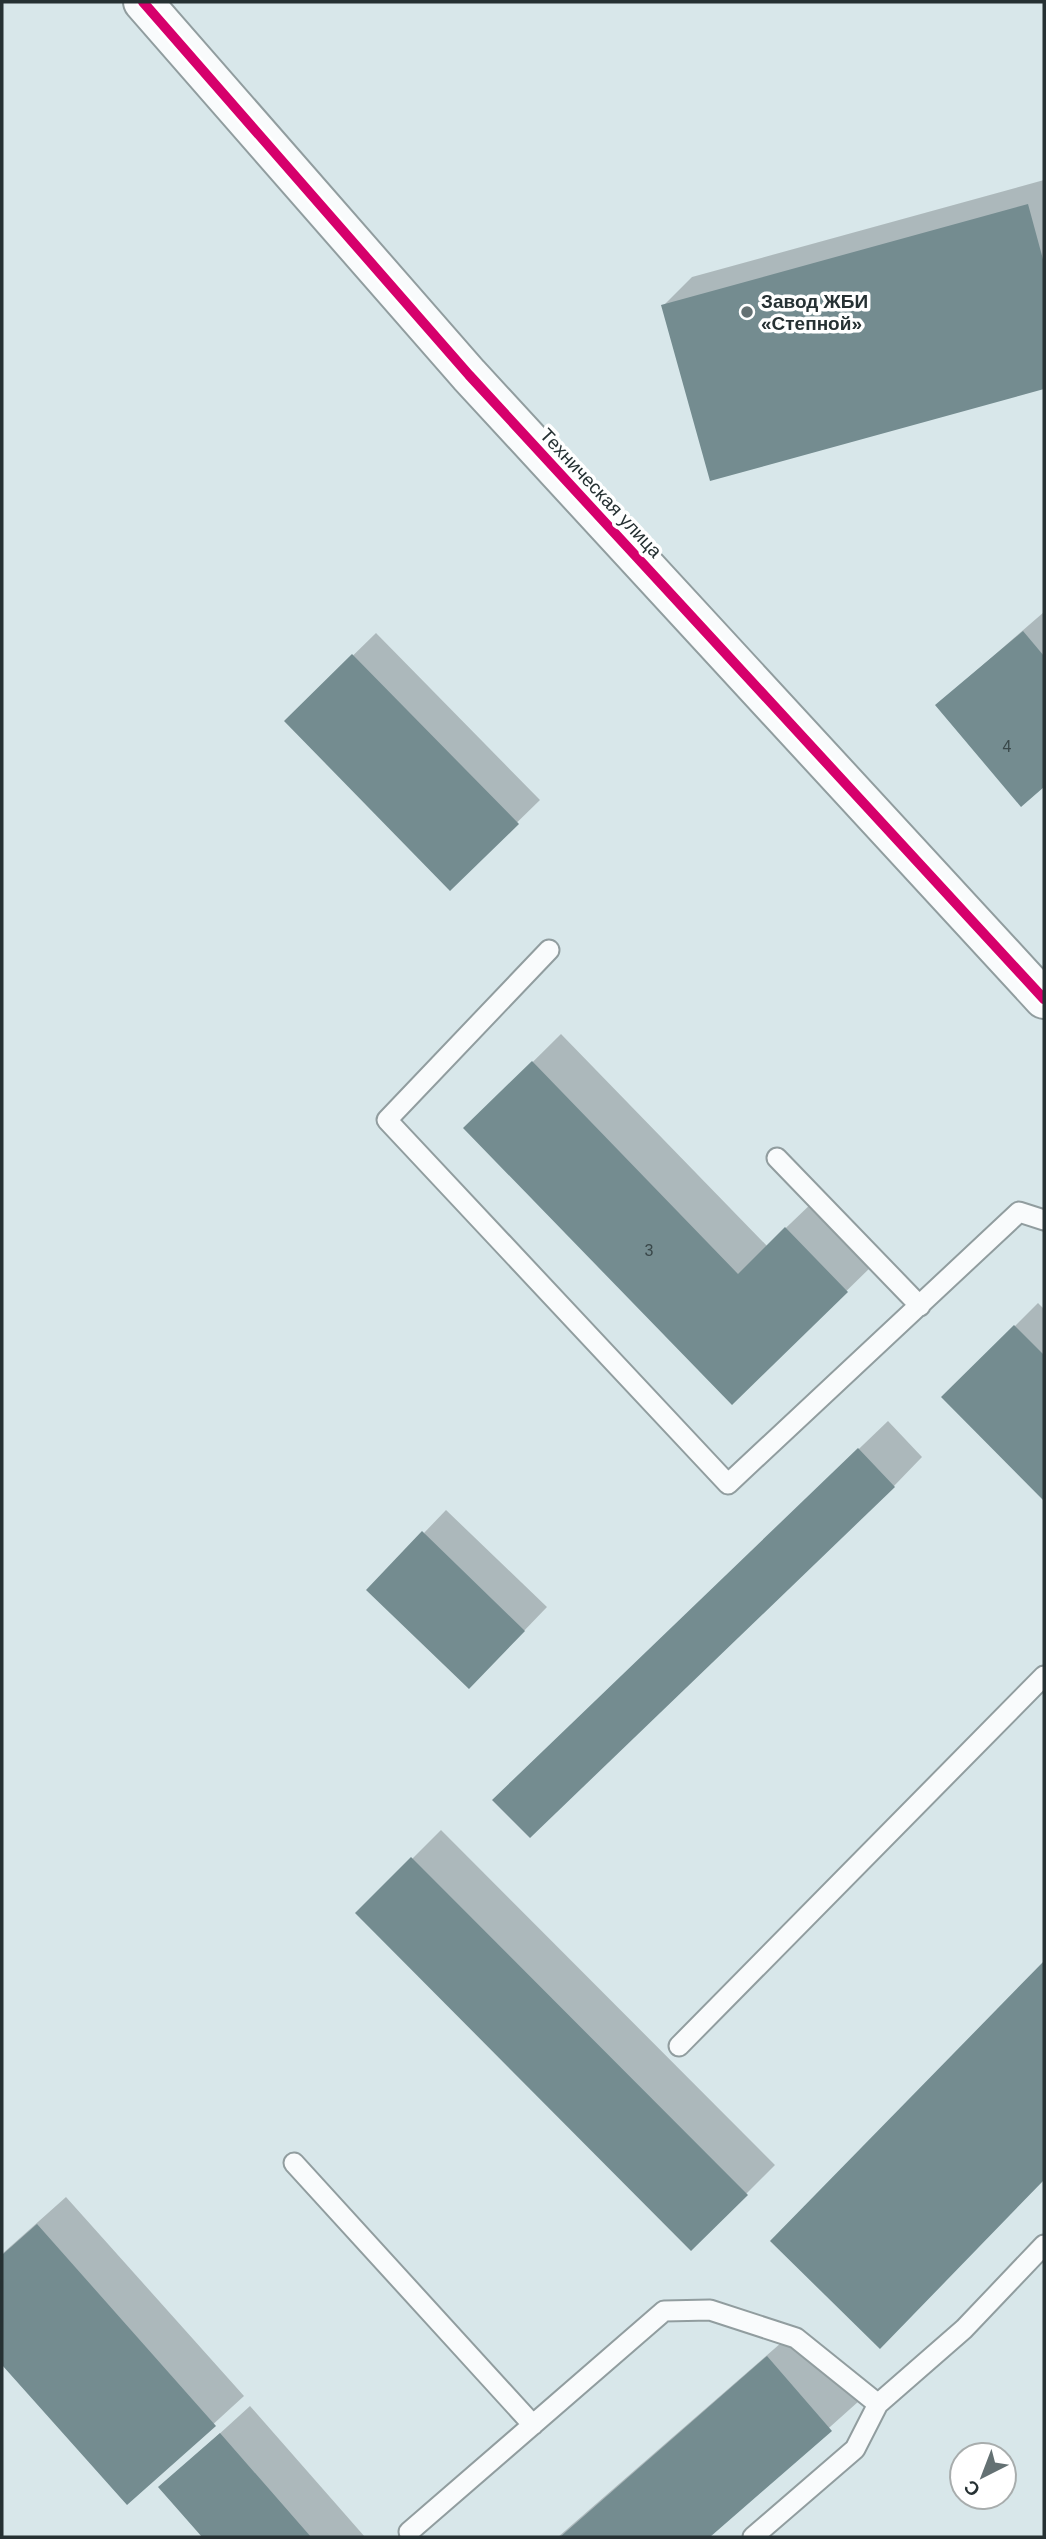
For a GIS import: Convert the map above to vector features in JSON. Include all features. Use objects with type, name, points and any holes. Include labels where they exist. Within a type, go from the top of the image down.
[{"type":"street","name":"Техническая улица","points":[[143,2],[469,375],[1044,999]]},
{"type":"lane","points":[[549,950],[387,1120],[728,1484],[1019,1212],[1044,1220]]},
{"type":"lane","points":[[777,1158],[920,1306]]},
{"type":"lane","points":[[678,2046],[1044,1676]]},
{"type":"lane","points":[[294,2163],[533,2425]]},
{"type":"lane","points":[[753,2537],[855,2449],[878,2404],[964,2329],[1044,2245]]},
{"type":"lane","points":[[409,2532],[664,2311],[710,2310],[796,2338],[878,2404]]},
{"type":"building","points":[[1028,204],[1044,263],[1044,389],[710,481],[661,305]]},
{"type":"building","points":[[1023,631],[1044,656],[1044,787],[1021,807],[935,705]]},
{"type":"building","points":[[352,654],[519,824],[450,891],[284,721]]},
{"type":"building","points":[[532,1061],[738,1274],[785,1227],[848,1292],[732,1405],[463,1128]]},
{"type":"building","points":[[1014,1325],[1044,1355],[1044,1501],[941,1397]]},
{"type":"building","points":[[858,1448],[895,1487],[530,1838],[492,1800]]},
{"type":"building","points":[[422,1531],[525,1631],[469,1689],[366,1590]]},
{"type":"building","points":[[411,1857],[748,2195],[691,2251],[355,1913]]},
{"type":"building","points":[[1044,1961],[1044,2180],[880,2349],[770,2241]]},
{"type":"building","points":[[37,2224],[216,2426],[127,2505],[2,2365],[2,2255]]},
{"type":"building","points":[[767,2356],[832,2431],[710,2537],[560,2537]]},
{"type":"building","points":[[220,2433],[311,2537],[202,2537],[158,2487]]},
{"type":"cycle path","points":[[143,2],[469,375],[1044,999]]},
{"type":"place","name":"Завод ЖБИ «Степной»","points":[[747,312]]}]
